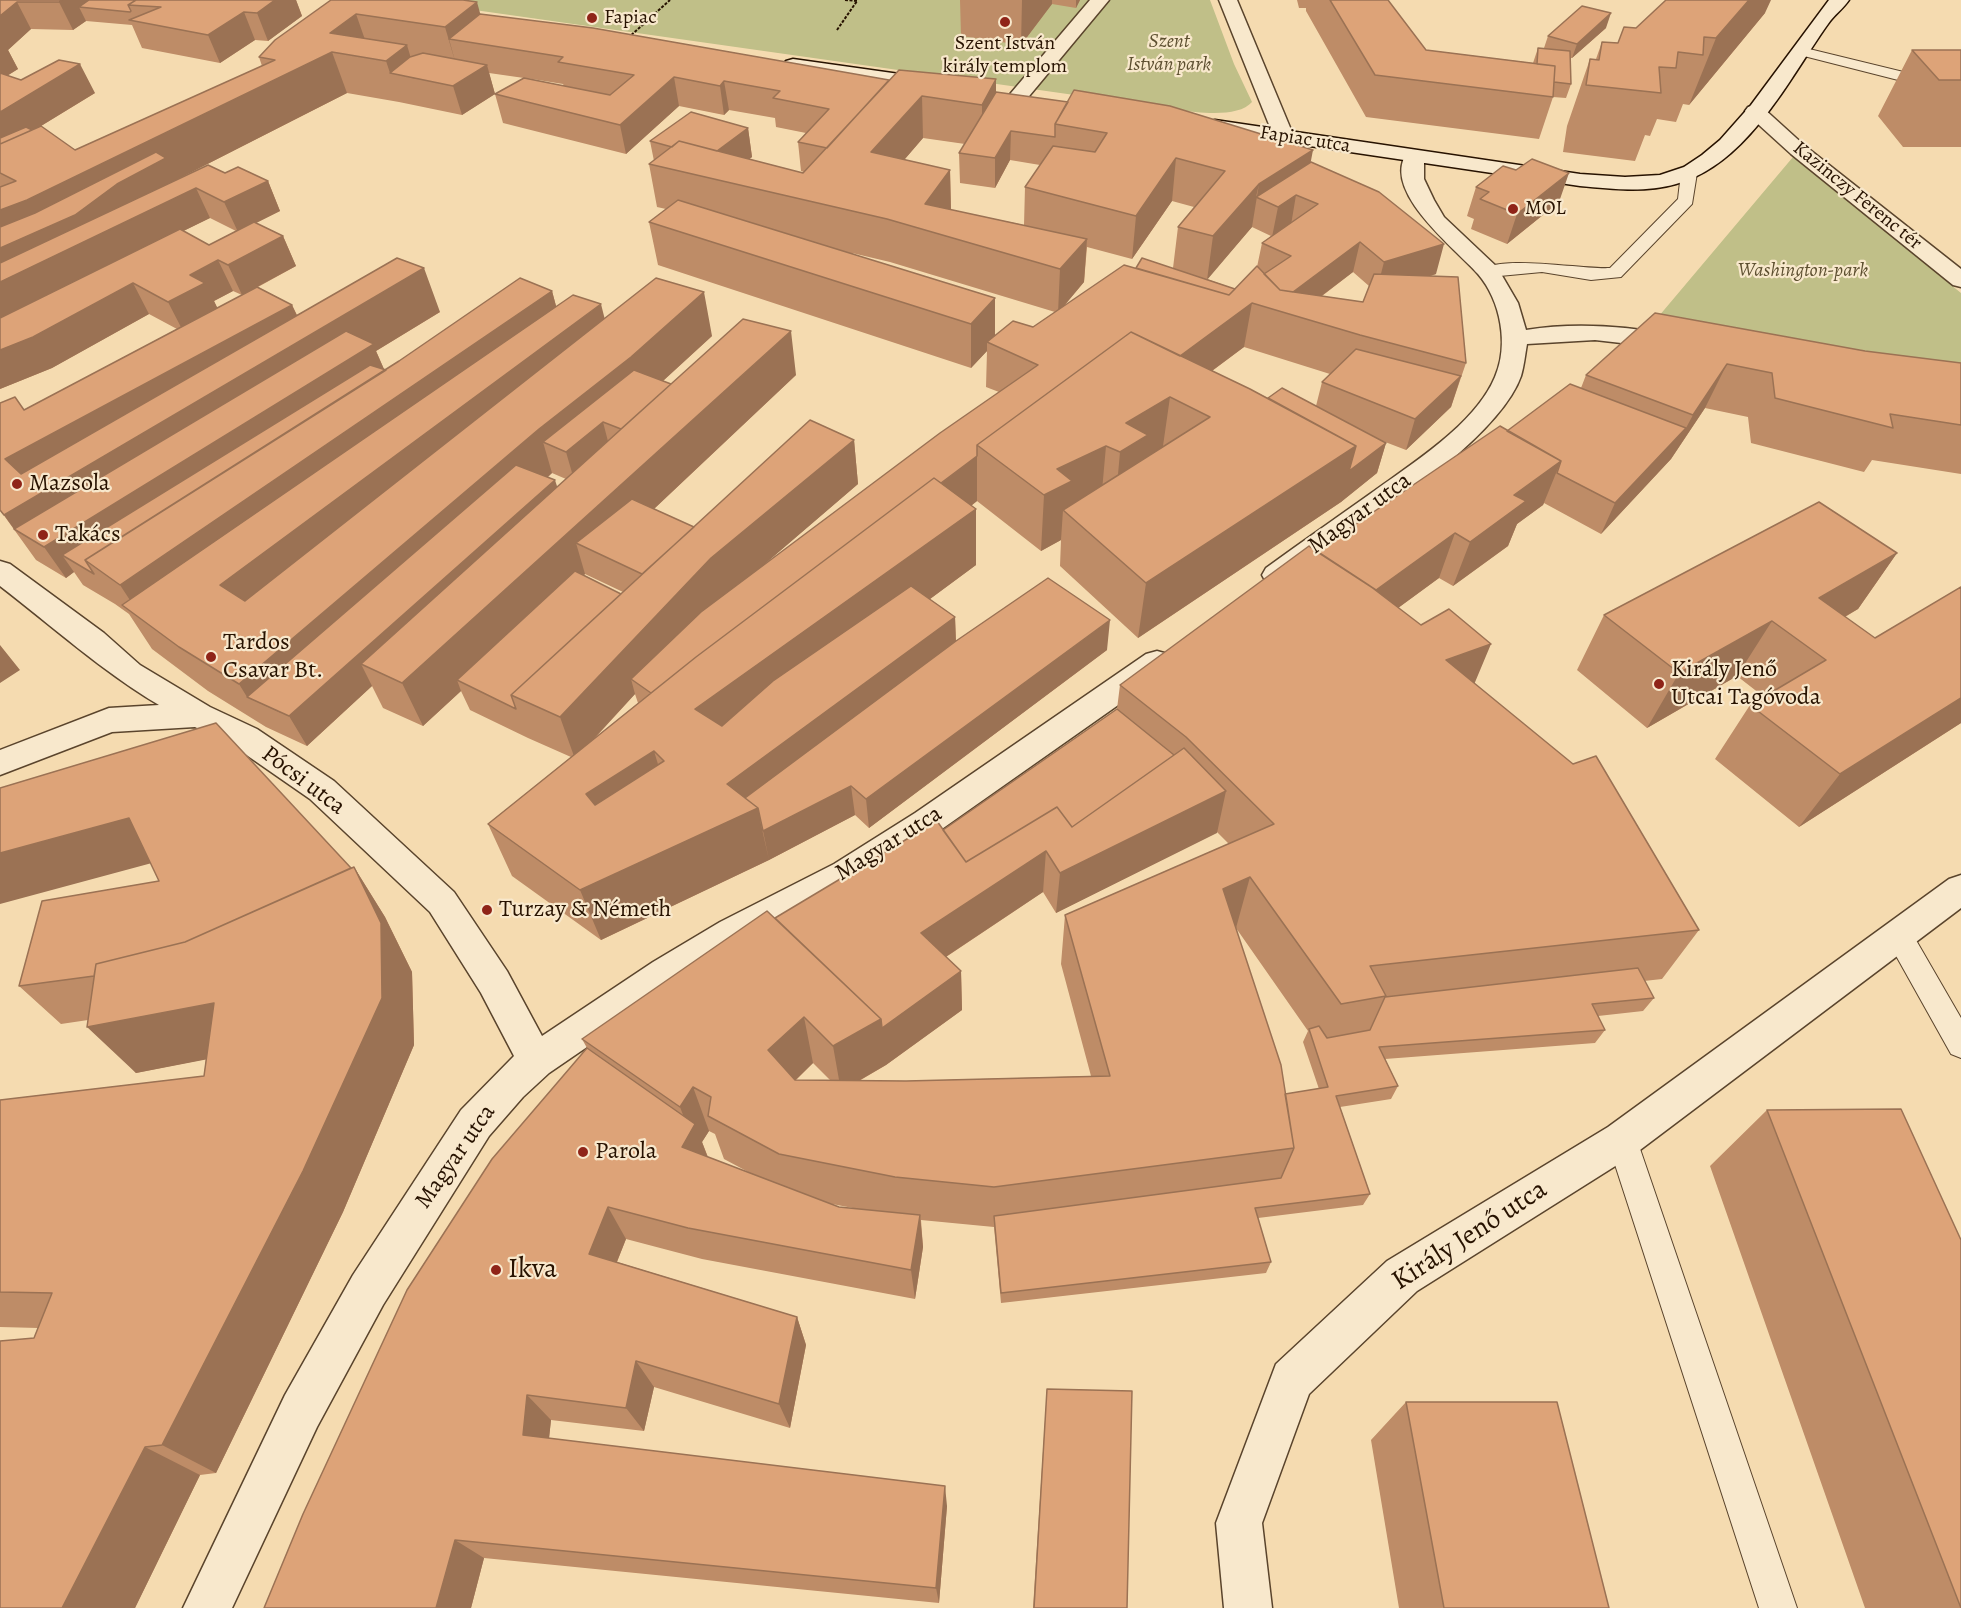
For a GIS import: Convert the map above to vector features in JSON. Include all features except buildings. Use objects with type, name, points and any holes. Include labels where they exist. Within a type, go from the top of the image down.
[{"type":"street","points":[[1018,97],[1100,0]]},
{"type":"street","points":[[1228,0],[1284,137]]},
{"type":"street","points":[[1689,173],[1726,147],[1801,51],[1815,28],[1840,0]]},
{"type":"street","points":[[777,63],[953,88]]},
{"type":"street","points":[[997,94],[1040,100]]},
{"type":"street","name":"Kazinczy Ferenc tér","points":[[1755,111],[1798,150],[1961,280]]},
{"type":"street","name":"Fapiac utca","points":[[1195,124],[1580,180],[1650,182],[1689,173]]},
{"type":"street","name":"Magyar utca","points":[[1249,595],[1440,456],[1484,414],[1508,377],[1516,339],[1506,303],[1489,272],[1436,221],[1413,179],[1414,157]]},
{"type":"street","points":[[1516,339],[1548,332],[1586,331],[1631,334],[1699,347]]},
{"type":"street","name":"Pócsi utca","points":[[0,571],[93,641],[129,673],[199,715],[246,738],[322,790],[442,903],[494,982],[536,1061]]},
{"type":"street","name":"Magyar utca","points":[[211,1601],[301,1411],[368,1290],[475,1123],[509,1085],[536,1061],[666,973],[733,933],[864,862],[1051,736],[1183,643]]},
{"type":"street","points":[[0,763],[109,720],[199,715]]},
{"type":"street","name":"Király Jenő utca","points":[[1248,1608],[1239,1522],[1292,1380],[1402,1276],[1622,1140],[1961,889]]},
{"type":"lane","points":[[1801,51],[1961,91]]},
{"type":"lane","points":[[1938,101],[1961,102]]},
{"type":"lane","points":[[1489,272],[1542,267],[1591,275],[1615,273],[1686,200],[1689,173]]},
{"type":"lane","points":[[1899,936],[1961,1045]]},
{"type":"lane","points":[[1622,1140],[1778,1608]]},
{"type":"path","points":[[625,41],[670,0]]},
{"type":"path","points":[[845,0],[858,0]]},
{"type":"green space","name":"Szent István park","points":[[404,0],[1210,0],[1234,64],[1252,102],[1231,112],[1186,111]]},
{"type":"green space","name":"Washington-park","points":[[1793,157],[1961,293],[1961,372],[1648,329]]},
{"type":"place","name":"Fapiac","points":[[592,18]]},
{"type":"place","name":"Szent István király templom","points":[[1005,22]]},
{"type":"place","name":"MOL","points":[[1513,209]]},
{"type":"place","name":"Mazsola","points":[[17,484]]},
{"type":"place","name":"Takács","points":[[43,535]]},
{"type":"place","name":"Tardos Csavar Bt.","points":[[211,657]]},
{"type":"place","name":"Király Jenő Utcai Tagóvoda","points":[[1659,684]]},
{"type":"place","name":"Turzay & Németh","points":[[487,910]]},
{"type":"place","name":"Parola","points":[[583,1152]]},
{"type":"place","name":"Ikva","points":[[496,1270]]}]
